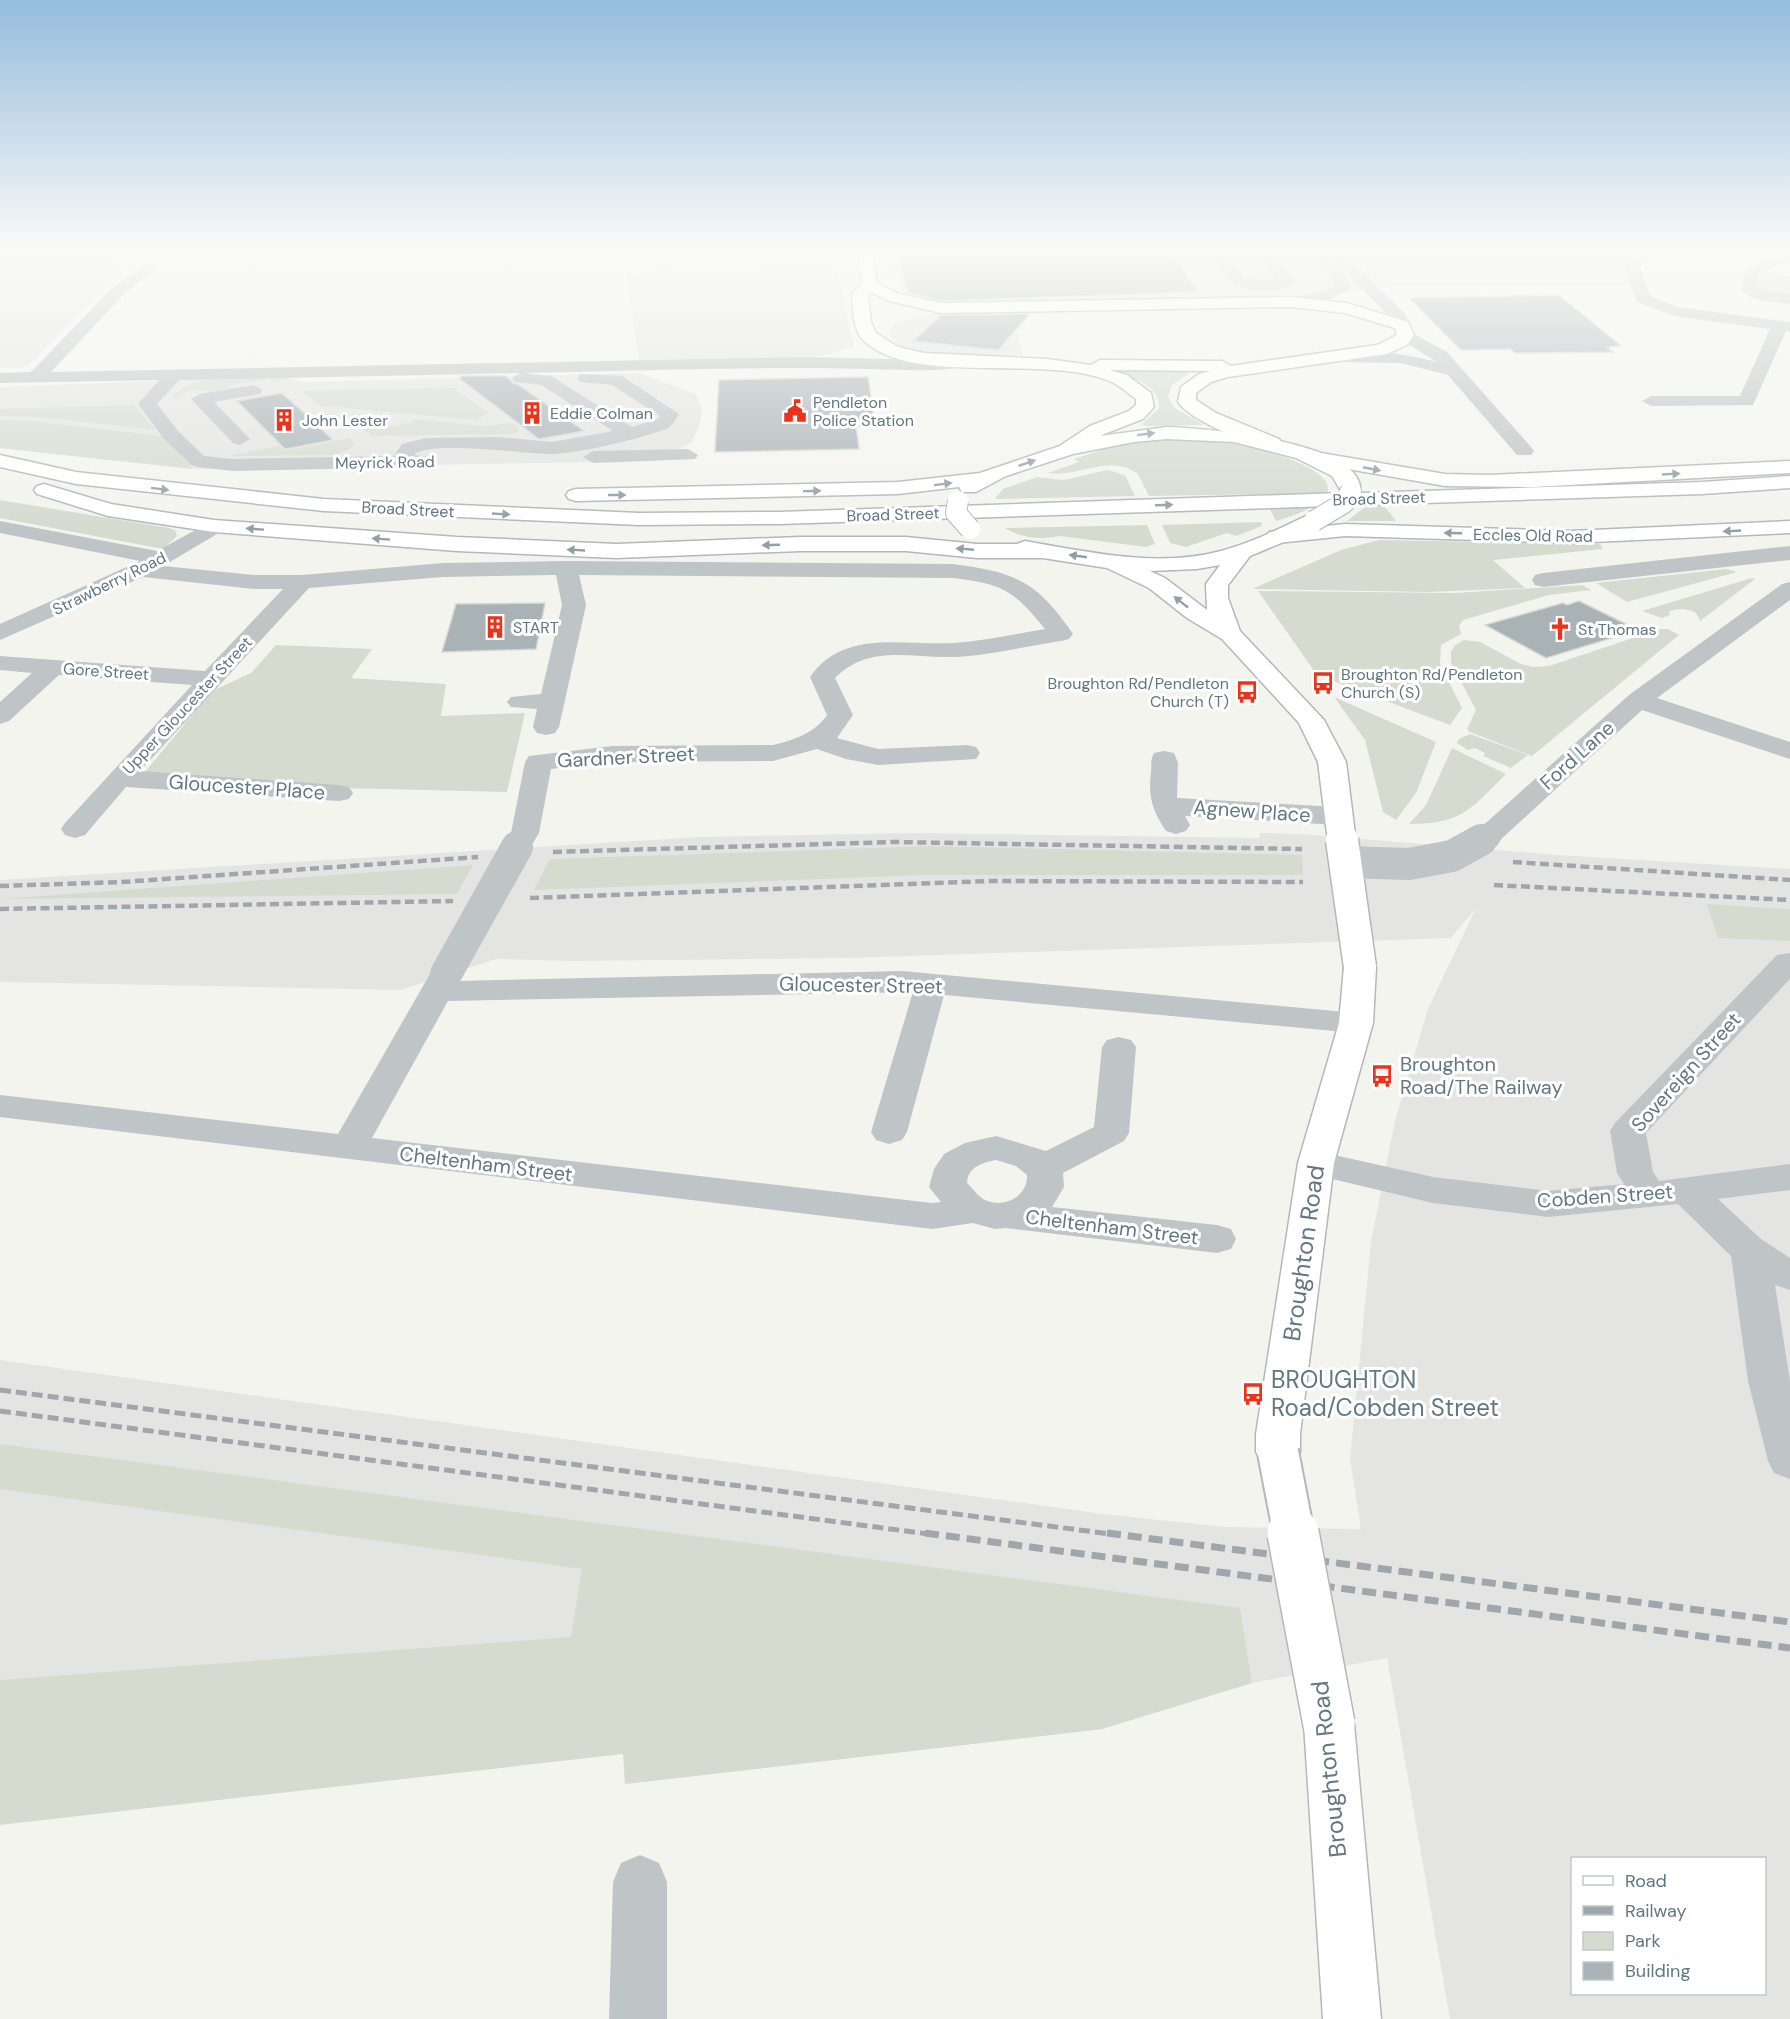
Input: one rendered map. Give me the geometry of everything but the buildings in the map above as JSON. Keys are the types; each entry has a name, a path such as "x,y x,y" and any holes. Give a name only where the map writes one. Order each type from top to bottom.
{"main road":[{"path":"883,340 910,356 963,361 1050,366 1269,365"},
{"path":"1401,340 1382,350 1269,365 1204,378 1190,387 1185,396 1191,407 1198,412 1315,458 1445,480 1544,481 1790,467"},
{"path":"1050,366 1086,371 1122,380 1145,398 1145,407 1136,415 1097,430 1068,449"},
{"path":"1272,443 1202,433 1155,432 1068,449 973,485 955,506 957,518 969,529 999,542 1045,551 1112,561 1169,564 1218,559 1242,552 1276,537 1344,503 1351,491 1346,479 1315,458"},
{"path":"9,472 108,510 214,526 457,544 616,551 800,544 894,544 977,550 1045,551"},
{"path":"9,472 517,495"},
{"name":"Broad Street","path":"9,472 324,505 639,519 779,518 1702,488 1790,482"},
{"name":"Broad Street","path":"9,472 155,504 304,518 529,531 665,531 1239,519 1790,497"},
{"path":"552,495 671,495 898,489 988,478"},
{"name":"Eccles Old Road","path":"1276,537 1327,531 1375,530 1571,537 1790,527"},
{"name":"Broughton Road","path":"1230,634 1215,604 1216,590 1217,584 1242,552"},
{"name":"Broughton Road","path":"1112,561 1157,583 1195,613 1230,634 1311,720 1332,762 1360,968 1356,1023 1316,1163 1278,1434 1278,1452 1329,1724 1352,2019"}],"street":[{"path":"35,378 71,340"},
{"path":"813,362 858,353 872,340"},
{"path":"1419,340 1441,356 1524,451"},
{"path":"1651,401 1747,401 1778,340"},
{"path":"1341,357 1401,358 1430,364 1457,374"},
{"path":"0,378 813,362 927,365 963,361"},
{"name":"Meyrick Road","path":"174,375 147,404 171,435 198,461 233,465 688,455"},
{"path":"240,439 200,399 295,382 516,377 545,380 592,377 616,381 670,414 664,423 630,434 552,448 499,442 426,444 409,448 401,461"},
{"path":"545,380 630,434"},
{"name":"Strawberry Road","path":"0,633 140,570 214,526"},
{"path":"0,527 160,558"},
{"path":"1543,580 1790,553"},
{"path":"1562,562 1581,576"},
{"path":"140,570 254,582 302,582 443,570 566,568 574,605 546,727"},
{"name":"Gardner Street","path":"349,1147 525,833 539,762 612,754 773,753 802,746 830,731 840,715 822,677 840,659 872,649 900,647 953,650 1061,634 1022,587 1012,581 980,574 929,570 566,568"},
{"name":"Upper Gloucester Street","path":"75,829 119,778 302,582"},
{"name":"Ford Lane","path":"1341,838 1409,864 1452,856 1488,836 1638,700 1790,589"},
{"name":"Gore Street","path":"0,663 211,679"},
{"path":"0,716 53,667"},
{"path":"1638,700 1790,751"},
{"path":"520,702 552,701"},
{"path":"815,739 855,753 878,757 967,753"},
{"name":"Agnew Place","path":"1164,759 1166,771 1162,790 1171,816 1341,838"},
{"name":"Gloucester Place","path":"119,778 339,793"},
{"name":"Sovereign Street","path":"1649,1196 1635,1173 1628,1131 1788,962"},
{"name":"Gloucester Street","path":"441,983 890,981 1356,1023"},
{"path":"890,1132 931,984"},
{"path":"1043,1168 1111,1133 1119,1047"},
{"name":"Cheltenham Street","path":"0,1106 933,1216 989,1212 1217,1239"},
{"path":"996,1148 1013,1150 1033,1158 1047,1176 1047,1188 1042,1199 1023,1212 989,1212 959,1202 948,1186 950,1168 959,1158 972,1152 996,1148"},
{"name":"Cobden Street","path":"1316,1163 1433,1190 1548,1204 1649,1196 1790,1177"},
{"path":"1687,1190 1724,1231 1750,1253 1790,1276"},
{"path":"1750,1253 1769,1381 1790,1461"},
{"path":"638,2019 640,1882"}],"shaded area":[{"path":"0,340 54,340 27,367 0,368"},
{"path":"636,340 853,340 854,346 823,356 639,361"},
{"path":"894,340 1019,340 1023,355 984,357 932,354 900,347"},
{"path":"639,373 696,394 702,410 699,426 692,442 654,461 193,469 0,448 0,387 215,379 289,378 303,382"},
{"path":"914,833 1260,838 1259,833 1302,834 1558,855 1790,869 1790,2019 1450,2019 1387,1658 1252,1683 1102,1729 625,1784 624,1754 36,1678 0,1680 0,1360 1103,1514 1226,1527 1361,1529 1350,1459 1371,1242 1395,1121 1428,1009 1476,908 1451,938 848,958 570,961 496,959 401,990 0,982 0,880 701,837"}],"green space":[{"path":"1101,368 1187,371 1190,373 1172,385 1168,397 1175,408 1204,425 1146,426 1142,424 1159,408 1154,392 1138,380"},
{"path":"243,376 289,378 273,383 269,379 227,386 230,391 212,394 207,390 181,392 182,395 172,399 181,390 209,380"},
{"path":"457,388 457,391 489,413 475,420 343,408 345,406 321,407 302,391"},
{"path":"133,405 156,430 40,417 0,416 0,409"},
{"path":"391,417 384,422 390,427 414,422 412,419 484,426 512,423 520,429 514,434 373,436 354,423 364,418"},
{"path":"0,420 30,421 162,436 193,469 0,448"},
{"path":"351,438 354,445 348,450 332,455 229,456 279,446 284,451"},
{"path":"1166,439 1226,442 1280,456 1302,464 1319,474 1327,485 1325,496 1309,509 1276,521 1262,494 1149,496 1138,474 1127,468 1116,466 1059,474 1048,473 1079,462 1074,459 1114,446"},
{"path":"1107,470 1125,475 1135,496 995,499 1003,489 1037,477 1064,480"},
{"path":"1374,492 1396,521 1347,521 1365,507"},
{"path":"0,500 169,528 175,530 177,536 163,549 0,518"},
{"path":"1261,522 1262,526 1236,536 1227,533 1186,547 1170,543 1162,525"},
{"path":"1147,525 1155,544 1146,547 1060,536 1032,537 1005,528"},
{"path":"1379,540 1600,544 1603,549 1493,560 1525,588 1428,592 1252,589 1341,550"},
{"path":"1727,569 1737,572 1627,602 1596,583"},
{"path":"1755,579 1700,621 1696,613 1686,610 1672,610 1669,612 1670,615 1662,618 1642,611"},
{"path":"1582,585 1591,590 1549,595 1463,620 1459,626 1461,634 1441,645 1440,664 1462,708 1450,725 1317,675 1258,591 1455,593"},
{"path":"1660,629 1668,629 1679,635 1532,756 1467,729 1476,710 1451,663 1451,652 1455,645 1464,640 1480,642 1521,664 1533,667 1549,666"},
{"path":"276,645 372,649 351,678 446,684 441,716 525,713 507,792 340,788 144,773 212,691 251,673"},
{"path":"1334,697 1436,742 1416,793 1396,820 1383,812 1365,740"},
{"path":"1470,734 1528,755 1511,768 1483,756 1485,753 1475,748 1468,750 1457,743 1459,739"},
{"path":"1452,748 1506,774 1484,797 1464,812 1442,821 1409,824 1426,805"},
{"path":"932,846 1302,855 1303,875 924,875 534,890 550,859"},
{"path":"473,865 457,894 0,899"},
{"path":"1707,904 1790,909 1790,941 1718,938"},
{"path":"0,1444 1240,1608 1252,1683 1102,1729 625,1784 623,1754 0,1825 0,1680 571,1637 582,1569 0,1489"}],"railway":[{"path":"553,852 894,842 1302,849"},
{"path":"0,886 122,882 478,857"},
{"path":"1513,862 1790,880"},
{"path":"530,898 990,881 1303,882"},
{"path":"1494,885 1790,900"},
{"path":"0,909 453,901"},
{"path":"0,1390 1118,1535"},
{"path":"0,1411 936,1535"},
{"path":"925,1533 1790,1648"},
{"path":"1107,1533 1790,1622"}],"place":[{"name":"Pendleton Police Station","path":"795,411"},
{"name":"Eddie Colman","path":"532,413"},
{"name":"John Lester","path":"284,420"},
{"name":"START","path":"495,627"},
{"name":"St Thomas","path":"1560,629"},
{"name":"Broughton Rd/Pendleton Church (S)","path":"1323,683"},
{"name":"Broughton Rd/Pendleton Church (T)","path":"1247,692"},
{"name":"Broughton Road/The Railway","path":"1382,1076"},
{"name":"BROUGHTON Road/Cobden Street","path":"1253,1394"}]}
